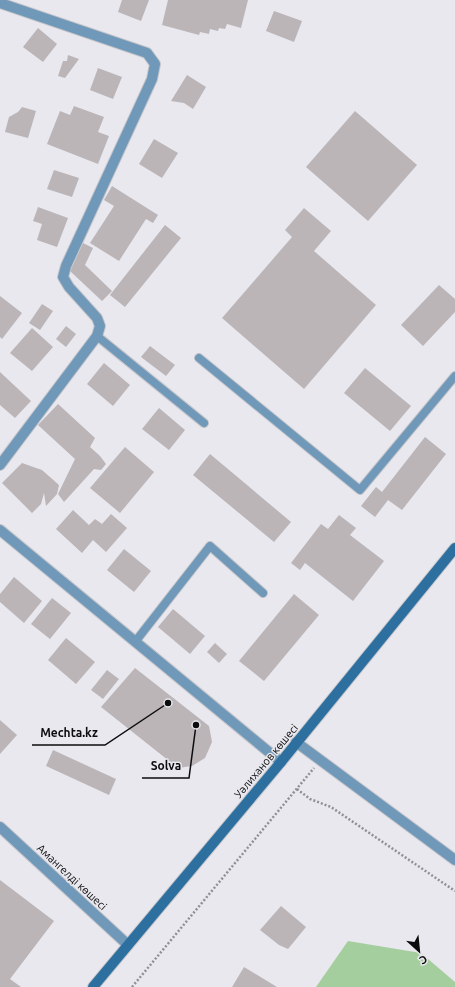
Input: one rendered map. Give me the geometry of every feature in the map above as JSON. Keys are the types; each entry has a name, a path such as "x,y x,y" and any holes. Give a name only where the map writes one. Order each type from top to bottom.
{"main road":[{"name":"Уәлиханов көшесі","path":"93,987 281,762 455,548"}],"street":[{"path":"0,3 147,53 155,64 152,79 66,266 63,277 69,287 97,318 100,326 97,336 0,465"},
{"path":"0,530 281,762"},
{"path":"296,742 455,860"},
{"name":"Амангелді көшесі","path":"0,827 128,945"}],"lane":[{"path":"97,336 204,423"},
{"path":"199,358 360,490 455,376"},
{"path":"135,642 210,546 263,593"}],"path":[{"path":"132,987 320,760"},
{"path":"297,789 310,799 331,807 455,891"}],"green space":[{"path":"348,941 421,953 455,982 455,987 316,987"}],"building":[{"path":"122,0 149,0 141,21 118,12"},
{"path":"168,0 248,0 241,28 227,24 225,29 219,28 218,31 210,29 209,34 200,32 199,35 162,25"},
{"path":"274,11 302,21 294,42 266,31"},
{"path":"38,28 57,44 43,62 23,47"},
{"path":"68,55 79,59 65,78 58,76 63,61 67,61"},
{"path":"98,68 122,77 113,99 90,90"},
{"path":"187,75 206,87 193,109 184,103 171,101"},
{"path":"74,106 104,117 98,132 109,136 98,164 47,144 60,111 70,115"},
{"path":"22,107 36,111 28,138 5,132 9,117 18,112"},
{"path":"355,111 417,165 368,221 306,167"},
{"path":"154,139 178,153 162,178 139,164"},
{"path":"54,170 79,178 72,197 47,189"},
{"path":"112,186 158,215 153,223 146,219 119,261 90,243 114,206 104,200"},
{"path":"38,207 68,218 57,247 37,240 42,224 33,221"},
{"path":"304,208 331,231 314,251 376,305 304,389 222,318 292,237 285,230"},
{"path":"165,225 181,238 125,307 110,295"},
{"path":"83,243 93,248 85,265 112,291 102,301 70,271"},
{"path":"439,285 455,299 455,312 423,346 401,325"},
{"path":"0,296 22,313 2,339 0,337"},
{"path":"42,304 53,311 40,330 29,323"},
{"path":"66,326 76,334 66,347 56,339"},
{"path":"32,328 53,347 32,371 10,353"},
{"path":"150,346 175,365 166,376 141,357"},
{"path":"104,363 130,385 113,406 87,384"},
{"path":"365,368 411,406 390,431 344,393"},
{"path":"0,372 31,401 15,418 0,405"},
{"path":"58,404 95,438 90,447 106,464 101,470 94,469 64,502 58,494 75,459 38,425"},
{"path":"159,408 185,430 169,450 142,429"},
{"path":"425,437 446,454 402,510 388,500 375,517 361,506 376,487 382,492"},
{"path":"125,447 154,472 120,513 90,488"},
{"path":"210,454 291,522 274,542 193,475"},
{"path":"22,463 42,470 59,485 57,494 46,506 44,493 41,504 32,513 2,483"},
{"path":"73,510 89,525 95,519 102,524 111,514 127,528 106,552 93,540 82,553 56,529"},
{"path":"339,515 356,528 350,535 384,561 353,601 305,563 300,570 291,563 321,524 328,529"},
{"path":"124,549 151,571 134,592 107,570"},
{"path":"14,577 42,601 24,623 0,602 0,594"},
{"path":"294,594 319,615 264,681 239,661"},
{"path":"52,598 71,613 50,639 31,624"},
{"path":"173,609 205,636 190,654 158,627"},
{"path":"66,638 95,662 76,684 48,660"},
{"path":"215,643 227,654 219,663 207,652"},
{"path":"135,668 209,726 212,742 205,758 192,766 178,768 101,707"},
{"path":"107,670 119,679 103,699 91,690"},
{"path":"0,720 17,735 0,754"},
{"path":"53,750 116,779 109,795 46,766"},
{"path":"0,880 54,921 10,979 21,987 0,987"},
{"path":"281,906 306,927 288,949 279,945 260,930"},
{"path":"244,967 277,987 232,987"}],"place":[{"name":"Mechta.kz","path":"168,703"},
{"name":"Solva","path":"196,725"}]}
